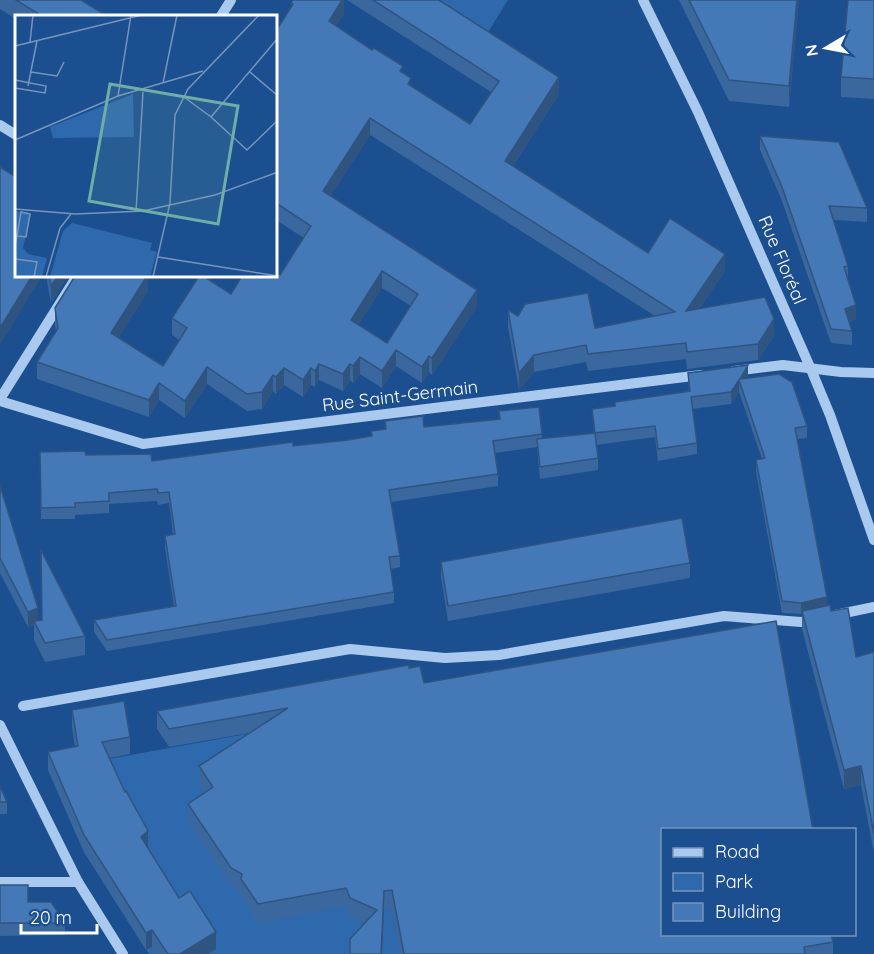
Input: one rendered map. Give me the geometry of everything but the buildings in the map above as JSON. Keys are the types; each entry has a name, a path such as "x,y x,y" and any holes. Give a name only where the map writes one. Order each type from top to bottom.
{"street":[{"path":"222,15 231,0"},
{"name":"Rue Floréal","path":"643,0 698,112 810,368 830,415 874,540"},
{"path":"0,125 15,134"},
{"path":"0,400 76,278"},
{"path":"724,372 783,365 842,372 874,373"},
{"name":"Rue Saint-Germain","path":"0,400 143,444 713,374"},
{"path":"22,706 350,649 445,658 499,655 724,616 801,622 874,607"},
{"path":"0,724 78,882 123,954"},
{"path":"0,882 78,882"}],"green space":[{"path":"429,0 508,0 485,37"},
{"path":"357,714 401,954 149,954 84,852 48,770"}]}
